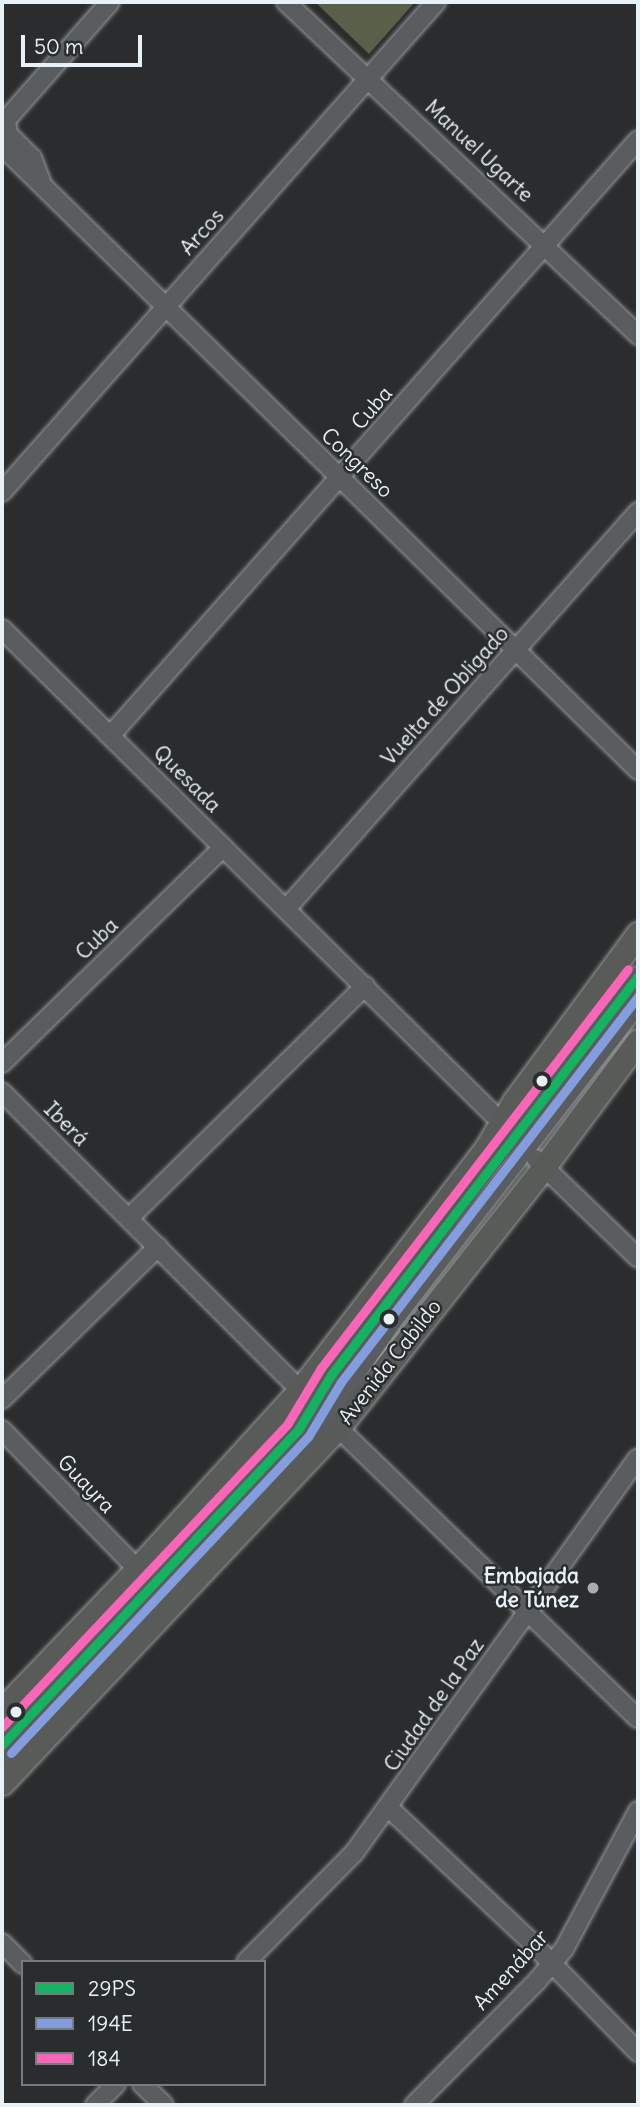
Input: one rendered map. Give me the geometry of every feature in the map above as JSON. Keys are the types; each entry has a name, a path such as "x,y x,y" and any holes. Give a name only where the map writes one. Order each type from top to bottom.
{"main road":[{"name":"Avenida Cabildo","path":"2,1710 137,1569 319,1409 487,1147 514,1135 638,934"},
{"name":"Avenida Cabildo","path":"2,1783 319,1409 544,1167 638,1041"}],"street":[{"name":"Congreso","path":"43,188 32,158 8,134 6,120 110,2"},
{"name":"Manuel Ugarte","path":"286,2 638,335"},
{"name":"Arcos","path":"2,492 436,2"},
{"name":"Cuba","path":"110,736 638,140"},
{"name":"Congreso","path":"2,146 638,770"},
{"name":"Congreso","path":"2,162 12,172 43,188"},
{"name":"Vuelta de Obligado","path":"286,909 638,512"},
{"name":"Quesada","path":"2,629 638,1258"},
{"name":"Cuba","path":"2,1063 223,848"},
{"path":"2,1745 319,1409 393,1322 514,1135 555,1087 638,976"},
{"path":"129,1218 365,986"},
{"path":"514,1135 638,1004"},
{"name":"Iberá","path":"2,1092 319,1409 638,1718"},
{"path":"2,1399 158,1247"},
{"path":"2,1765 307,1443 319,1409"},
{"name":"Guayra","path":"2,1430 137,1569"},
{"name":"Ciudad de la Paz","path":"248,1960 336,1872 388,1808 638,1458"},
{"path":"388,1808 638,2052"},
{"name":"Amenábar","path":"414,2105 564,1949 638,1811"},
{"path":"2,1943 21,1962"},
{"path":"95,2105 114,2086"},
{"path":"144,2086 164,2105"}],"green space":[{"path":"315,2 415,2 369,54"}],"transit line":[{"name":"184","path":"2,1727 288,1423 321,1368 628,969"},
{"name":"29PS","path":"2,1745 298,1430 331,1375 638,976"},
{"name":"194E","path":"11,1753 308,1437 341,1382 638,996"}],"place":[{"name":"Embajada de Túnez","path":"593,1588"}]}
